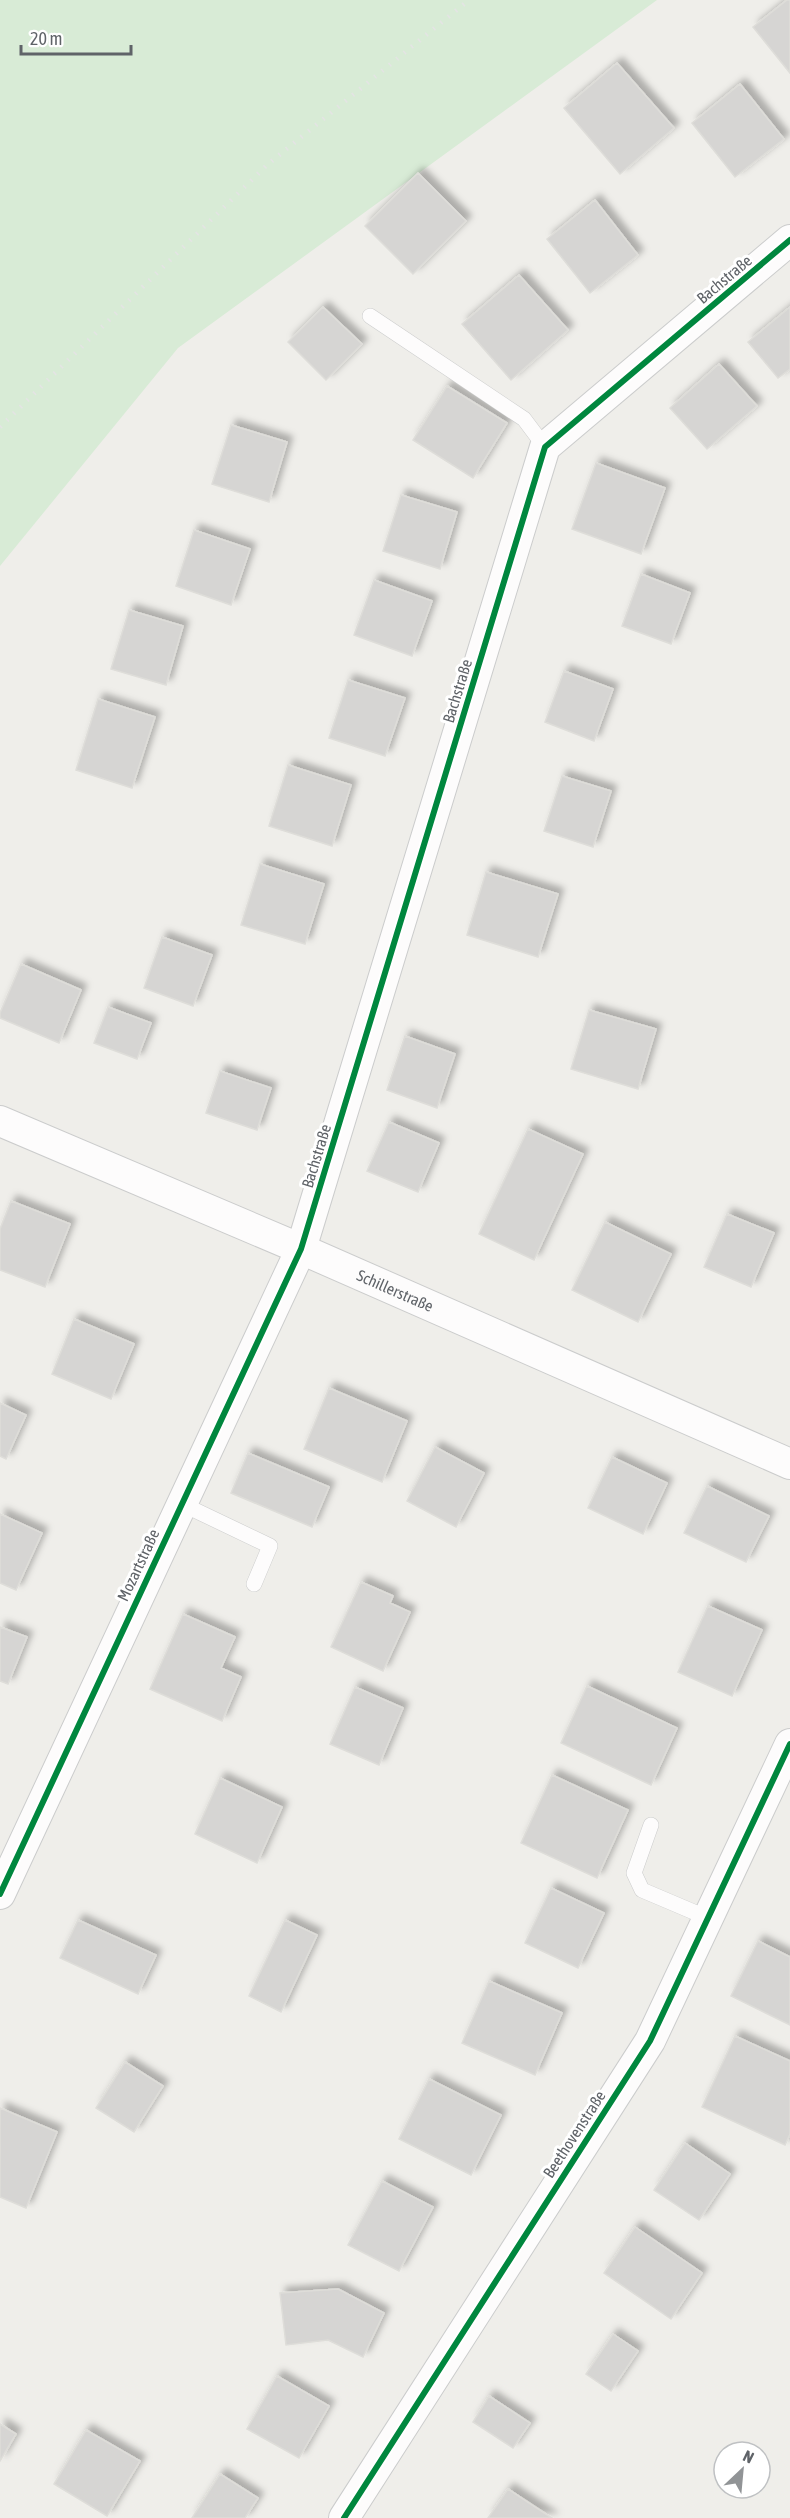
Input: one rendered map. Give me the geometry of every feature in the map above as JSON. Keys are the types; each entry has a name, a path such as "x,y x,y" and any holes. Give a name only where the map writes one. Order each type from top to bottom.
{"street":[{"name":"Bachstraße","path":"301,1249 545,447 790,240"},
{"name":"Schillerstraße","path":"0,1121 301,1249 790,1464"},
{"name":"Mozartstraße","path":"0,1894 301,1249"},
{"name":"Beethovenstraße","path":"344,2518 650,2041 790,1744"}],"lane":[{"path":"370,316 524,419 545,447"},
{"path":"182,1504 270,1546 254,1584"},
{"path":"651,1825 634,1873 642,1890 708,1918"}],"green space":[{"path":"0,0 657,0 178,348 0,566"}],"building":[{"path":"790,0 790,73 753,27"},
{"path":"617,63 674,128 620,174 564,108"},
{"path":"740,84 784,139 735,177 692,123"},
{"path":"418,173 466,221 413,274 365,226"},
{"path":"595,200 638,255 590,293 547,239"},
{"path":"519,275 568,330 511,380 462,324"},
{"path":"323,307 362,344 326,380 288,342"},
{"path":"790,307 790,369 778,378 748,342"},
{"path":"719,364 757,406 707,449 670,408"},
{"path":"447,386 507,423 473,478 413,440"},
{"path":"231,425 287,442 269,502 212,484"},
{"path":"596,463 665,488 641,554 572,529"},
{"path":"401,495 457,512 440,569 383,551"},
{"path":"194,530 250,549 231,605 176,586"},
{"path":"641,574 690,593 671,644 622,626"},
{"path":"374,580 432,601 412,656 354,635"},
{"path":"129,610 183,626 166,685 111,669"},
{"path":"564,671 613,689 594,741 545,722"},
{"path":"348,680 405,698 385,756 329,738"},
{"path":"98,699 155,717 132,788 76,770"},
{"path":"288,765 351,785 332,846 269,826"},
{"path":"562,776 611,791 593,847 544,831"},
{"path":"260,864 324,884 305,944 241,925"},
{"path":"486,872 558,894 538,957 467,935"},
{"path":"162,937 212,955 193,1006 144,988"},
{"path":"21,964 81,990 59,1043 0,1018 0,1013"},
{"path":"108,1007 151,1023 137,1059 94,1043"},
{"path":"589,1010 656,1029 638,1089 571,1069"},
{"path":"405,1036 455,1054 437,1108 387,1090"},
{"path":"220,1071 271,1088 257,1130 206,1113"},
{"path":"389,1122 439,1143 418,1192 367,1171"},
{"path":"528,1129 583,1154 534,1260 479,1234"},
{"path":"11,1201 70,1224 45,1287 0,1270 0,1229"},
{"path":"727,1214 774,1233 751,1287 704,1267"},
{"path":"605,1222 671,1254 638,1322 572,1290"},
{"path":"74,1319 134,1344 111,1399 52,1374"},
{"path":"329,1388 407,1421 382,1482 304,1449"},
{"path":"0,1403 26,1415 6,1459 0,1456"},
{"path":"435,1447 484,1473 456,1527 407,1501"},
{"path":"248,1453 329,1487 312,1527 231,1493"},
{"path":"612,1457 667,1483 643,1534 588,1508"},
{"path":"707,1486 769,1516 746,1562 684,1533"},
{"path":"0,1514 42,1533 16,1590 0,1583"},
{"path":"361,1582 393,1596 390,1603 410,1612 383,1671 331,1647"},
{"path":"708,1606 762,1630 732,1696 678,1672"},
{"path":"183,1614 235,1637 221,1668 241,1677 222,1721 150,1689"},
{"path":"0,1627 27,1637 8,1684 0,1681"},
{"path":"587,1686 677,1728 651,1785 561,1743"},
{"path":"355,1687 403,1708 379,1765 330,1744"},
{"path":"552,1775 628,1810 597,1878 521,1843"},
{"path":"220,1778 282,1807 257,1863 195,1834"},
{"path":"551,1888 604,1913 578,1968 525,1943"},
{"path":"78,1920 156,1955 138,1994 60,1958"},
{"path":"285,1920 317,1935 281,2012 249,1996"},
{"path":"758,1941 790,1957 790,2025 731,1996"},
{"path":"489,1981 562,2013 535,2075 462,2043"},
{"path":"735,2036 790,2061 790,2134 785,2145 702,2107"},
{"path":"125,2062 163,2086 134,2132 96,2108"},
{"path":"429,2079 501,2115 471,2175 399,2139"},
{"path":"0,2108 57,2132 26,2208 0,2197"},
{"path":"685,2143 730,2174 699,2220 654,2190"},
{"path":"382,2181 433,2207 399,2271 348,2245"},
{"path":"635,2227 702,2273 671,2319 604,2273"},
{"path":"338,2289 384,2313 363,2357 328,2340 286,2345 280,2293"},
{"path":"613,2334 638,2351 611,2391 586,2374"},
{"path":"277,2376 329,2406 299,2458 247,2429"},
{"path":"489,2396 530,2423 513,2448 473,2422"},
{"path":"0,2424 16,2434 0,2461"},
{"path":"86,2430 140,2461 107,2516 54,2484"},
{"path":"220,2474 258,2498 245,2518 192,2518"},
{"path":"508,2489 552,2518 488,2518"}],"railway":[{"path":"0,427 267,165 469,0"}],"cycle path":[{"path":"0,1894 301,1249 545,447 790,240"},
{"path":"344,2518 650,2041 790,1744"}]}
